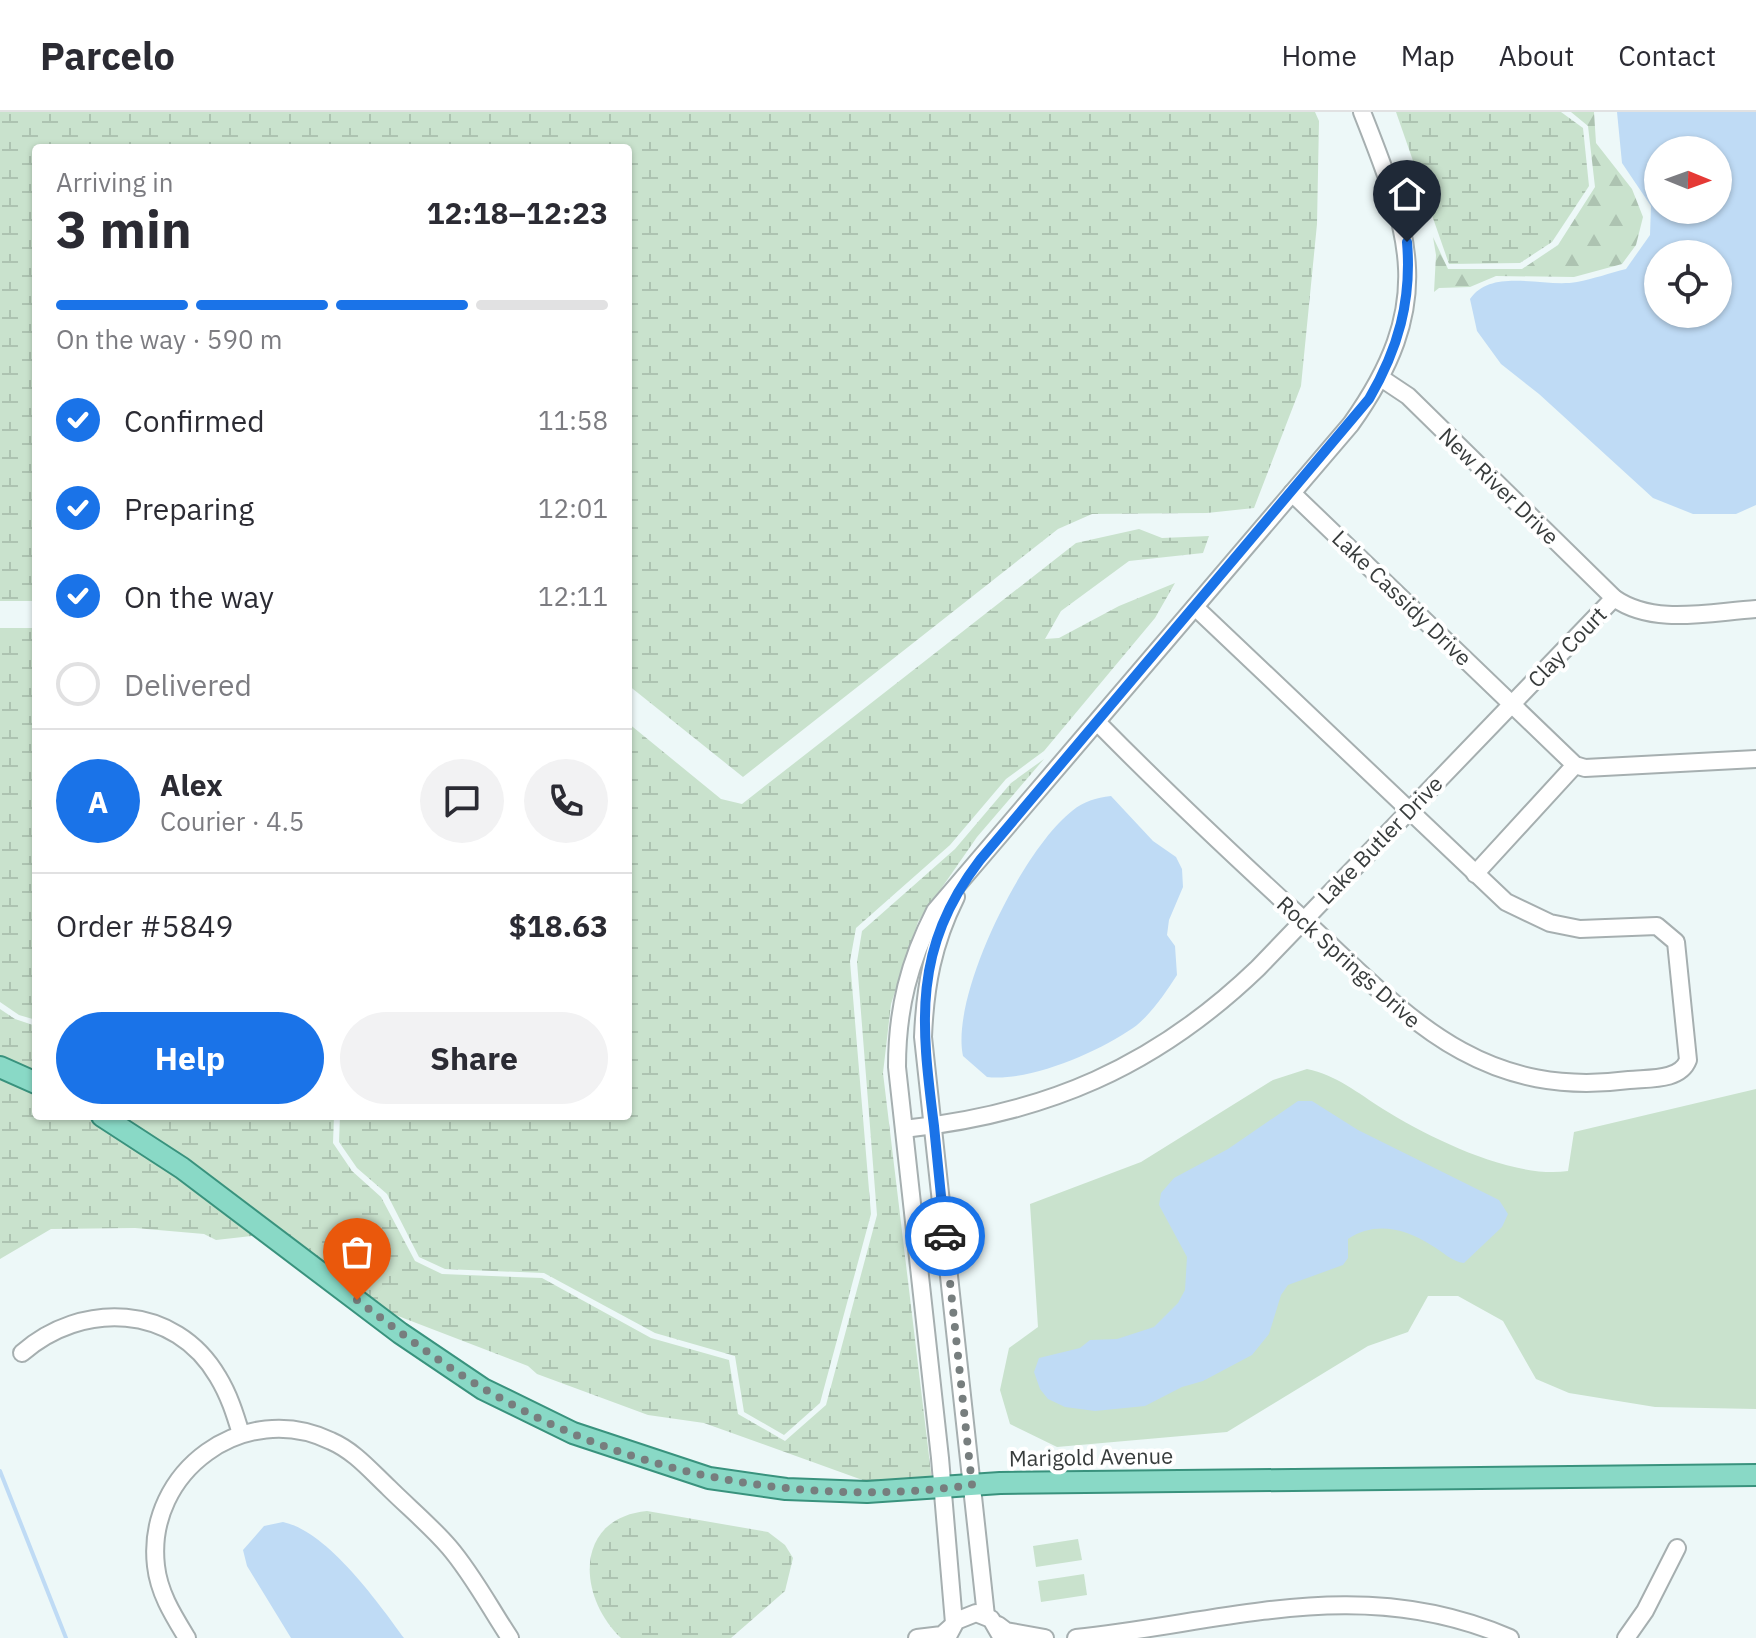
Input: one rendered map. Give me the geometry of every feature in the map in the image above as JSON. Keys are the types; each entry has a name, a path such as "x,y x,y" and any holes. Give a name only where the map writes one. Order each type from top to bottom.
{"main road":[{"path":"0,1067 32,1081"},
{"name":"Marigold Avenue","path":"108,1120 182,1168 440,1361 505,1401 562,1429 623,1452 731,1482 820,1491 944,1489 972,1485 1756,1475"}],"street":[{"path":"951,1629 944,1489 904,1129 897,1036 907,976 935,911 1351,424 1381,378 1403,322 1408,260 1399,207 1362,112"},
{"name":"New River Drive","path":"1381,378 1408,396 1614,598"},
{"name":"Lake Cassidy Drive","path":"1292,493 1512,704"},
{"name":"Clay Court","path":"1575,765 1512,704 1614,598 1629,609 1655,615 1756,609"},
{"name":"Rock Springs Drive","path":"1098,723 1263,885 1404,1015 1443,1041 1486,1062 1539,1078 1593,1083 1673,1075 1685,1068 1688,1060 1676,942 1671,934 1657,926 1607,930 1550,923 1506,902 1195,607"},
{"name":"Lake Butler Drive","path":"904,1129 934,1126 1031,1105 1086,1086 1138,1061 1231,995 1512,704"},
{"path":"1475,874 1575,765 1585,768 1756,759"},
{"path":"963,881 938,931 927,976 923,1037 972,1485 995,1626"},
{"path":"22,1353 42,1336 80,1320 120,1317 150,1321 182,1338 201,1354 230,1401 241,1434"},
{"path":"931,1371 958,1367"},
{"path":"187,1638 159,1583 155,1556 158,1525 167,1498 190,1464 209,1449 241,1434 296,1430 321,1436 350,1451 448,1545 510,1638"},
{"path":"1626,1638 1645,1611 1677,1548"},
{"path":"1076,1638 1296,1607 1355,1603 1439,1613 1510,1638"},
{"path":"917,1638 942,1635 969,1614 1006,1631 1045,1638"}],"green space":[{"path":"0,112 1315,112 1319,121 1317,224 1301,386 1254,508 1207,513 1092,514 1058,529 743,777 632,688 632,144 32,144 32,601 0,601"},
{"path":"1396,112 1561,112 1583,128 1589,186 1552,242 1520,263 1449,264"},
{"path":"1571,112 1594,112 1596,143 1632,189 1643,217 1636,245 1622,264 1574,277 1496,276 1470,287 1439,288 1434,292 1436,255 1433,237 1448,269 1522,269 1558,245 1595,187 1588,126"},
{"path":"1139,529 1162,538 1209,536 1203,553 1129,561 1061,611 1045,639 1059,638 1119,606 1175,583 1155,618 1044,751 1006,779 950,845 856,928 850,961 871,1214 820,1403 784,1435 744,1412 735,1356 655,1333 544,1273 445,1269 419,1257 387,1194 357,1168 339,1142 340,1120 632,1120 632,726 721,799 742,804 1076,543"},
{"path":"0,628 32,628 32,1019 19,1015 0,1002"},
{"path":"1044,759 977,837 918,922 891,1004 883,1073 932,1481 868,1482 704,1423 648,1415 537,1374 528,1366 385,1311 122,1120 334,1120 333,1143 352,1171 381,1197 415,1261 442,1274 542,1278 651,1338 729,1360 738,1414 785,1441 826,1405 877,1215 857,962 862,931 955,849 1011,783"},
{"path":"0,1009 32,1025 32,1073 0,1060"},
{"path":"1307,1069 1337,1080 1402,1120 1472,1154 1497,1163 1546,1172 1568,1171 1574,1132 1756,1089 1756,1409 1655,1407 1569,1393 1536,1379 1503,1321 1458,1296 1428,1296 1408,1332 1368,1346 1227,1432 1057,1447 1010,1424 1000,1390 1009,1348 1038,1327 1030,1204 1141,1162 1273,1080"},
{"path":"0,1075 32,1088 32,1120 94,1120 260,1235 216,1240 204,1234 135,1228 51,1229 0,1259"},
{"path":"647,1511 768,1532 785,1545 793,1558 785,1591 731,1638 621,1638 606,1621 596,1601 590,1561 595,1543 606,1528 623,1517"},
{"path":"1078,1539 1082,1560 1036,1567 1033,1546"},
{"path":"1084,1574 1087,1595 1041,1602 1038,1581"}],"water":[{"path":"1617,112 1756,112 1756,505 1736,514 1693,514 1653,498 1539,394 1501,364 1477,331 1470,299 1480,289 1505,281 1577,282 1626,269 1644,244 1644,328 1732,328 1732,240 1646,240 1650,224 1732,224 1732,136 1644,136 1644,196 1622,163"},
{"path":"1111,796 1153,841 1176,857 1182,869 1183,887 1169,920 1167,935 1175,946 1177,975 1139,1023 1118,1037 1043,1070 1023,1075 987,1077 963,1056 962,1030 968,997 994,925 1032,857 1053,830 1081,805"},
{"path":"1298,1101 1312,1101 1358,1130 1499,1200 1508,1214 1502,1227 1464,1263 1411,1234 1390,1229 1358,1233 1348,1239 1348,1258 1343,1265 1288,1285 1281,1295 1269,1334 1252,1355 1145,1406 1095,1411 1065,1407 1048,1399 1040,1389 1034,1372 1039,1358 1080,1348 1090,1340 1117,1339 1154,1327 1178,1303 1185,1290 1187,1257 1159,1205 1161,1193 1174,1178 1228,1149"},
{"path":"283,1522 300,1528 334,1553 366,1588 404,1638 291,1638 247,1566 243,1550 264,1526"}],"waterway":[{"path":"0,1471 66,1638"}],"way so far":[{"path":"357,1300 483,1389 527,1413 623,1452 709,1478 786,1489 867,1492 944,1489 972,1485 945,1236"}],"route":[{"path":"945,1236 923,1037 927,976 938,931 963,881 980,860 1369,399 1389,364 1401,331 1409,278 1407,242"}]}
